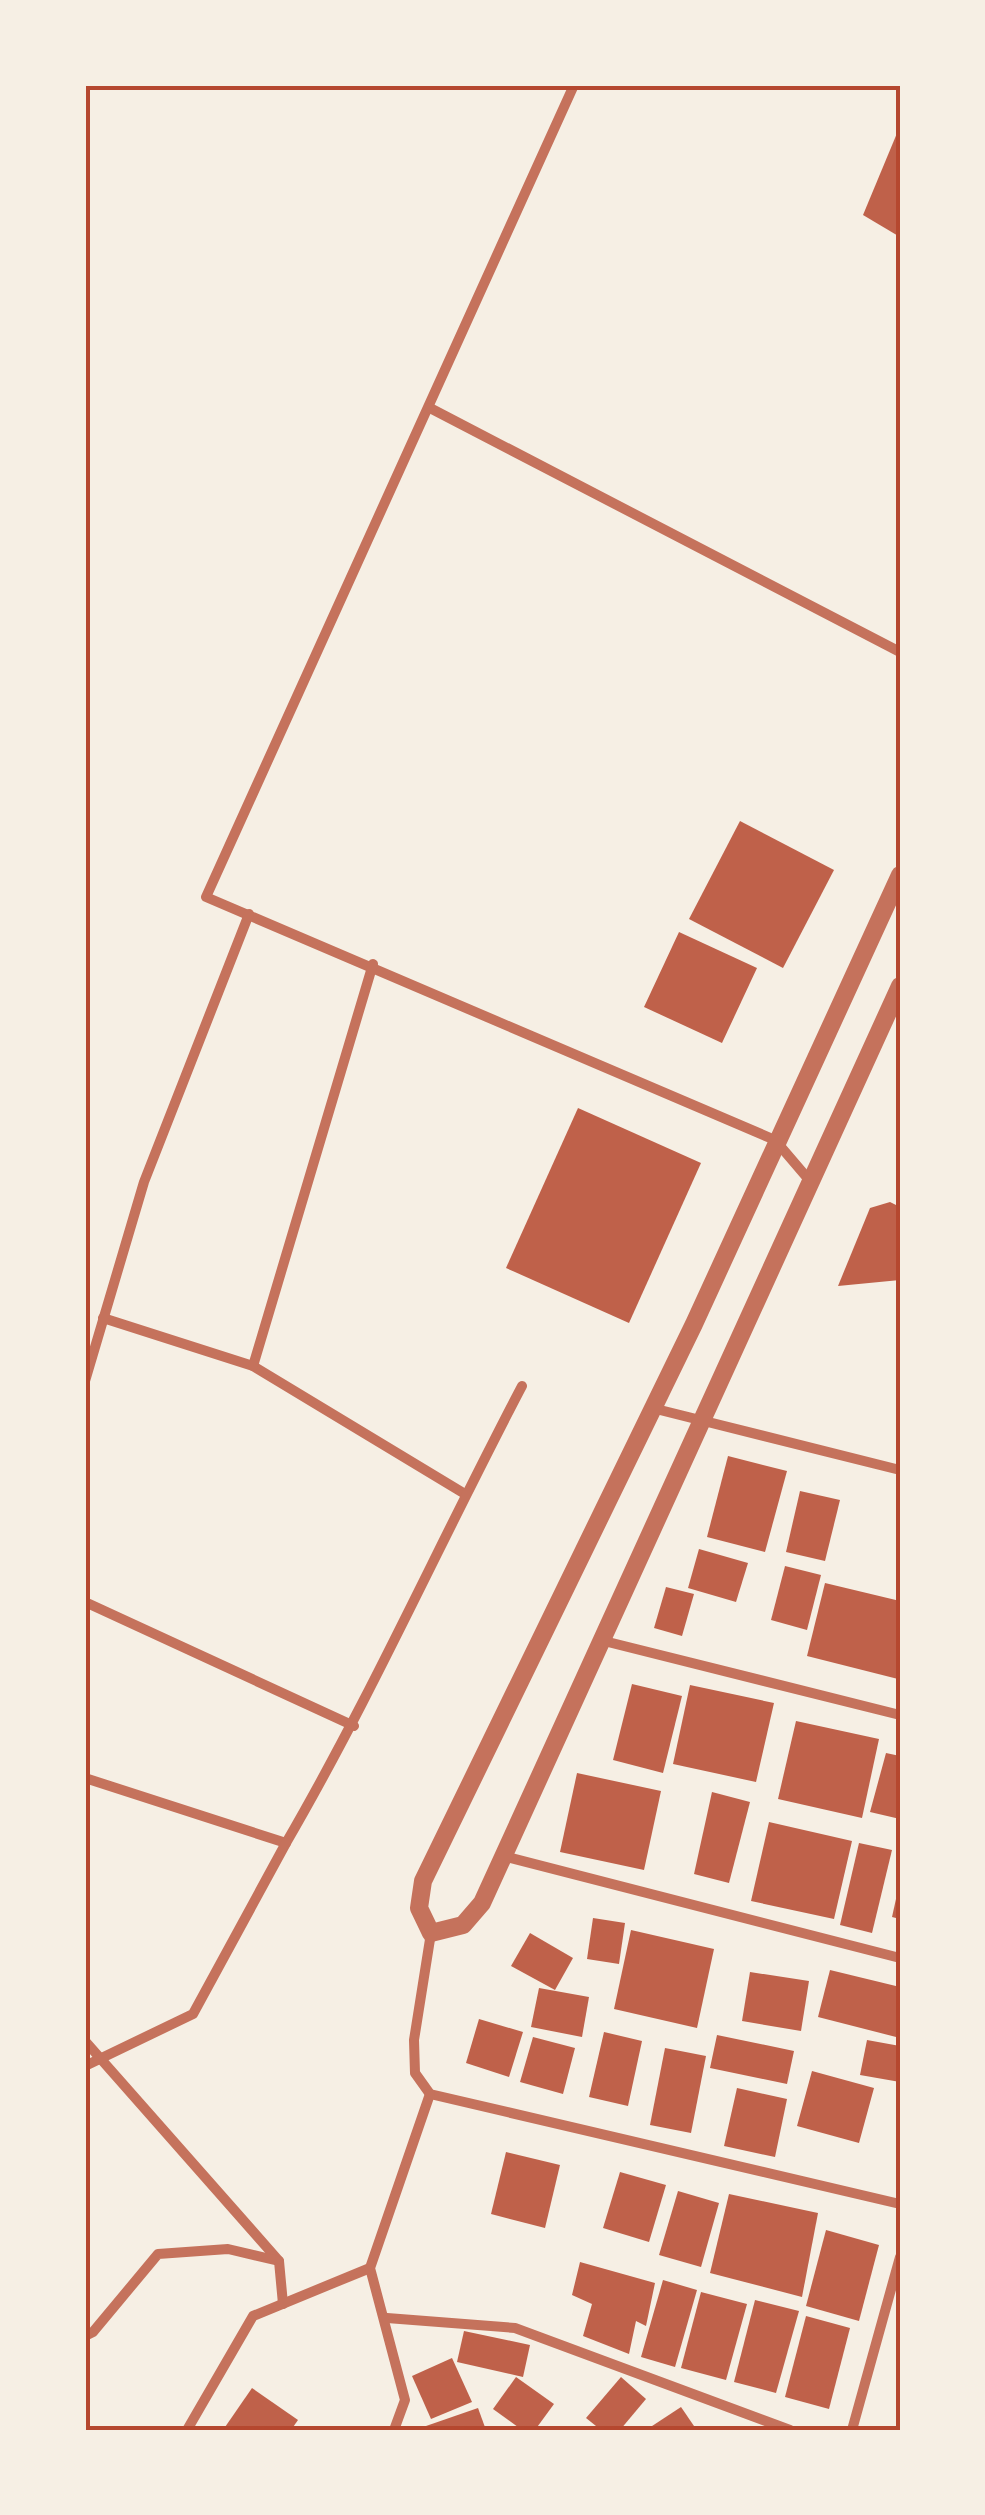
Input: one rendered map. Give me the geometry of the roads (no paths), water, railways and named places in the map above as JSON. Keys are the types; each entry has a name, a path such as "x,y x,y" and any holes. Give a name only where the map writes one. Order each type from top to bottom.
{"street":[{"path":"574,85 206,896 776,1140 810,1181"},
{"path":"430,408 900,652"},
{"path":"900,875 694,1324 423,1880 419,1908 431,1932 414,2040 415,2073 430,2094 900,2204"},
{"path":"85,1381 144,1182 249,914"},
{"path":"253,1366 372,964"},
{"path":"431,1932 462,1925 482,1903 900,986"},
{"path":"104,1318 253,1366 465,1494"},
{"path":"85,2066 193,2014 354,1726 465,1494 522,1386"},
{"path":"651,1408 900,1470"},
{"path":"85,1602 354,1726"},
{"path":"600,1640 900,1715"},
{"path":"85,1778 286,1843"},
{"path":"503,1856 900,1958"},
{"path":"85,2042 279,2261 283,2304"},
{"path":"394,2430 405,2400 387,2318 370,2268 430,2094"},
{"path":"85,2336 94,2332 158,2254 228,2250 279,2261"},
{"path":"852,2430 900,2256"},
{"path":"187,2430 253,2316 370,2268"},
{"path":"387,2318 515,2328 790,2430"}]}
